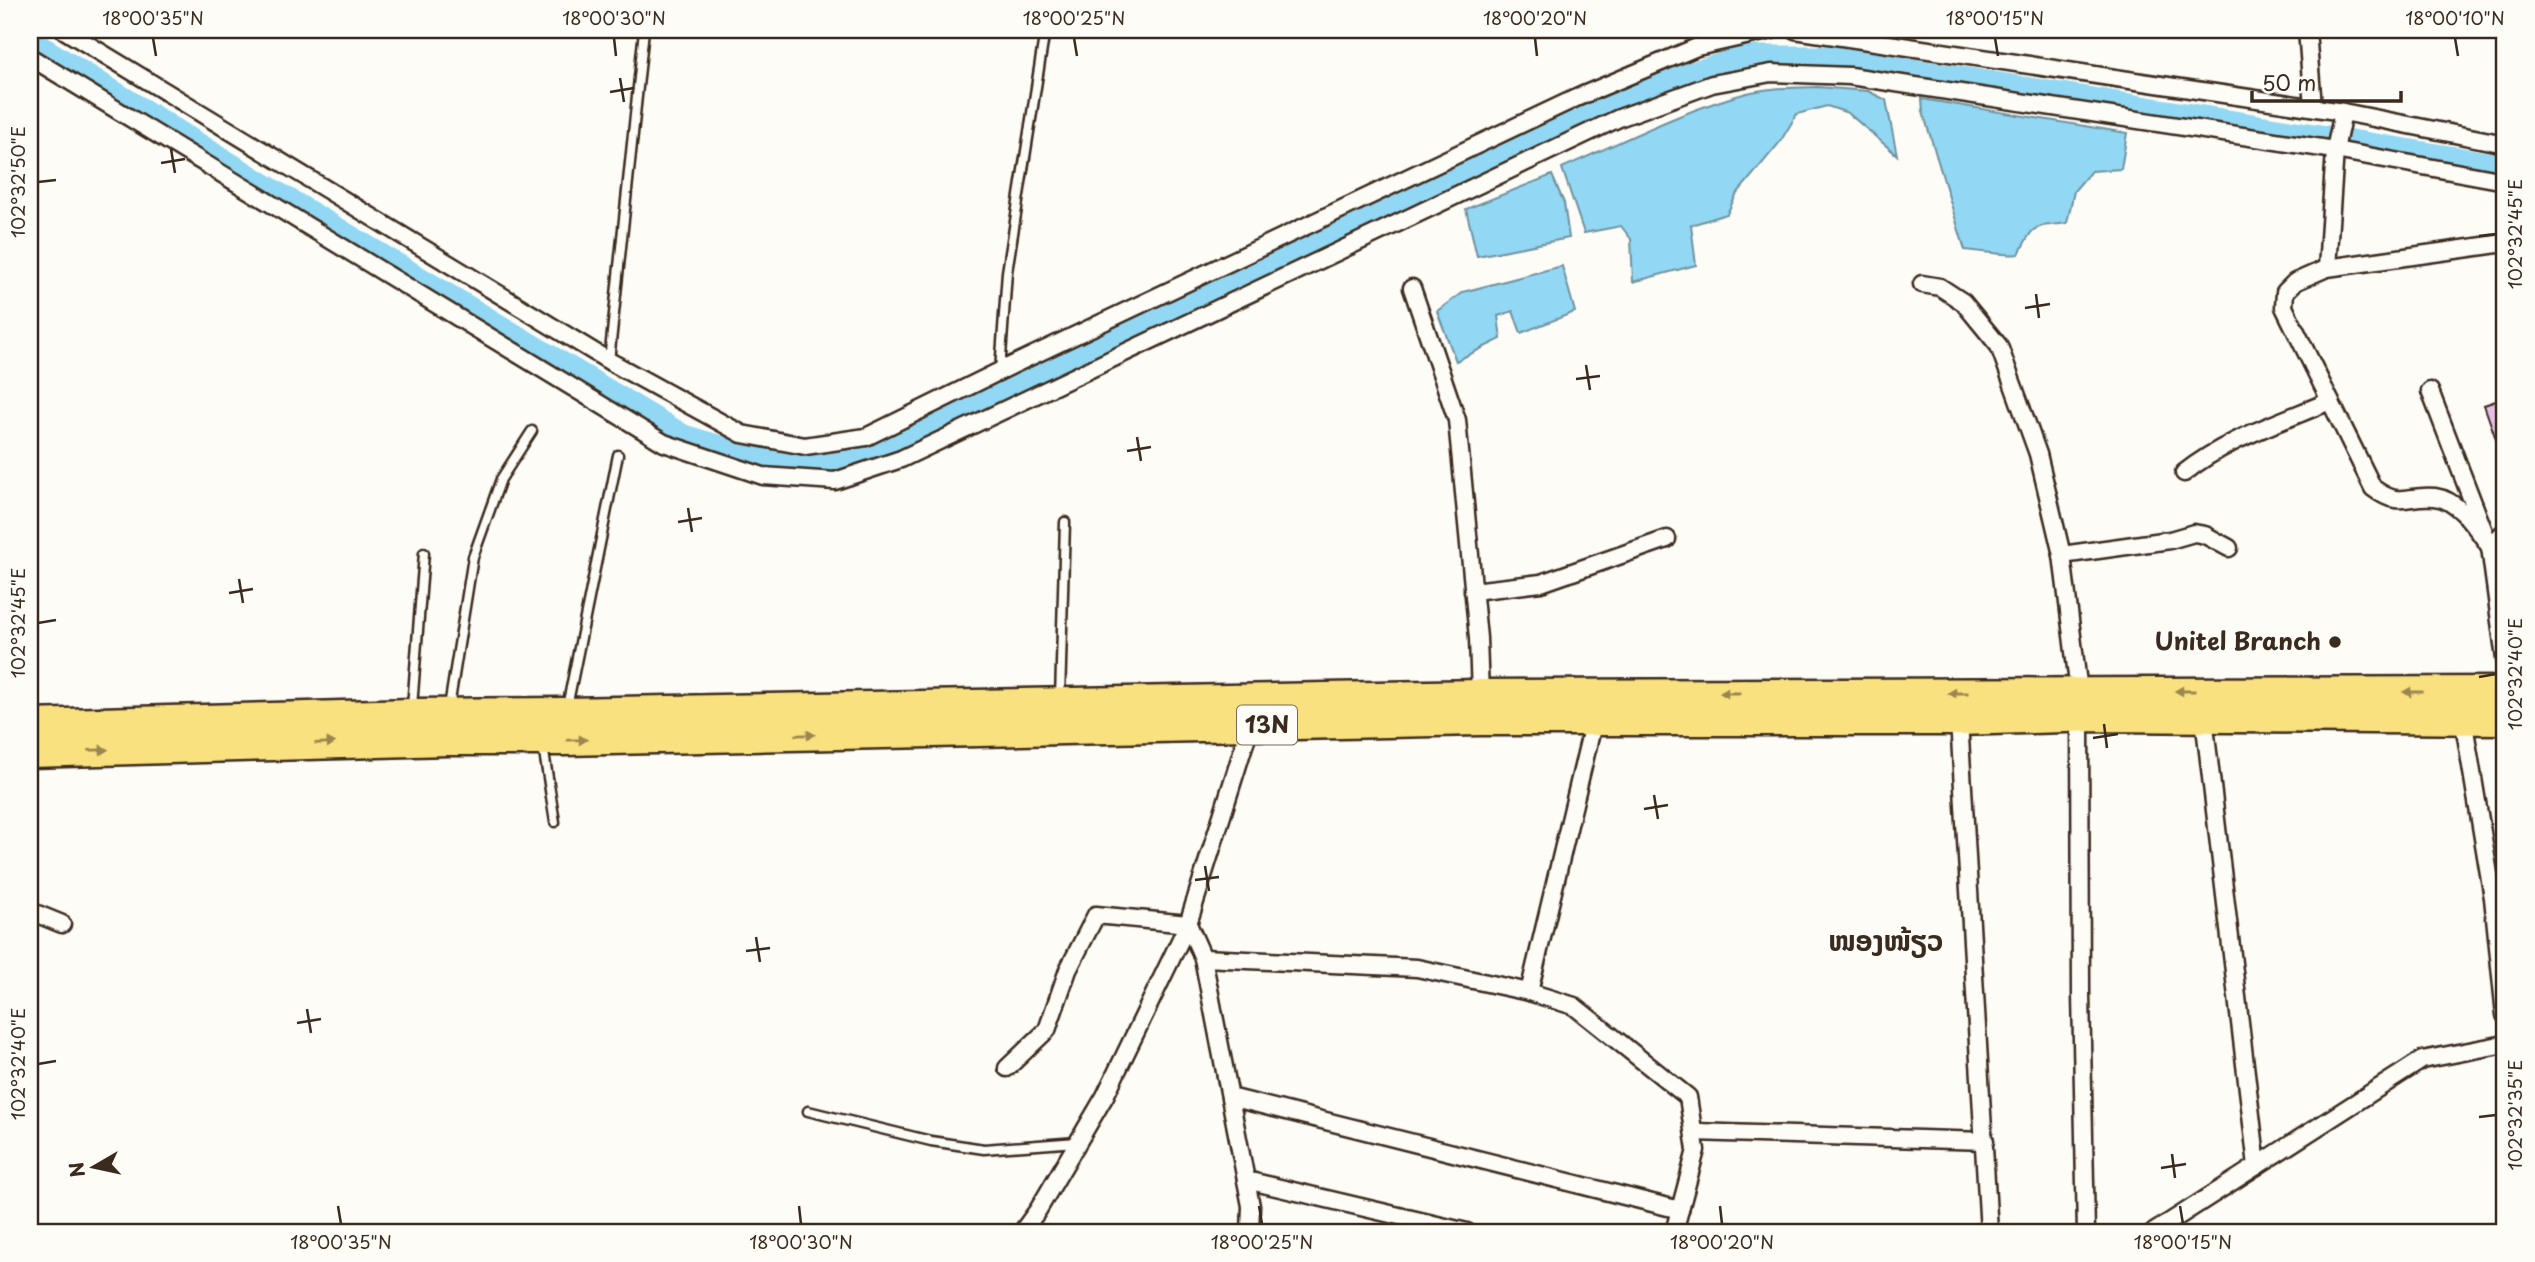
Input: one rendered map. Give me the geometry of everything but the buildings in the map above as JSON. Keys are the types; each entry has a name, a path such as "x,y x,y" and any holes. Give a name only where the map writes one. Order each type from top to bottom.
{"highway":[{"name":"13N","path":"30,725 447,713 565,713 1059,702 1254,713 1479,720 1959,719 2080,704 2204,718 2462,705 2505,692"},
{"name":"13N","path":"30,752 436,740 542,740 1254,713 1480,695 2080,704 2462,705 2505,719"}],"street":[{"path":"64,30 608,361 742,434 805,446 866,438 1000,371 1576,98 1698,47 1772,30"},
{"path":"1795,30 2314,107 2341,116 2505,144"},
{"path":"2307,30 2314,107"},
{"path":"30,57 664,443 763,476 835,481 901,459 1619,118 1712,84 1771,73 1850,76 2335,147 2505,180"},
{"path":"2327,268 2335,147 2341,116"},
{"path":"2490,547 2456,507 2436,497 2409,500 2387,498 2373,488 2284,307 2285,292 2295,282 2327,268 2505,243"},
{"path":"1922,284 1940,287 1963,302 2000,346 2038,454 2062,555 2080,704 2081,994 2086,1232"},
{"path":"1412,288 1457,420 1474,591 1480,695"},
{"path":"2430,391 2490,547 2505,659"},
{"path":"2184,473 2203,458 2225,447 2330,401"},
{"path":"2490,547 2505,531"},
{"path":"2062,555 2170,540 2194,533 2206,535 2229,548"},
{"path":"1474,591 1541,583 1667,539"},
{"path":"2462,705 2493,898 2505,1015"},
{"path":"1022,1232 1038,1210 1105,1096 1188,924 1254,713"},
{"path":"2204,718 2257,1166"},
{"path":"1959,719 1989,1232"},
{"path":"1529,992 1594,720"},
{"path":"30,911 62,924"},
{"path":"1007,1068 1047,1030 1068,970 1096,915 1188,924"},
{"path":"1188,924 1203,958 1251,1206 1250,1232"},
{"path":"1203,958 1417,968 1529,992 1574,1006 1683,1091 1691,1104 1696,1150 1674,1232"},
{"path":"2154,1232 2422,1060 2505,1044"},
{"path":"1230,1097 1680,1210"},
{"path":"1694,1132 1985,1141"},
{"path":"1246,1180 1467,1232"}],"lane":[{"path":"608,361 644,30"},
{"path":"1000,371 1007,272 1045,30"},
{"path":"447,713 473,557 501,479 533,431"},
{"path":"565,713 618,455"},
{"path":"1059,702 1065,522"},
{"path":"412,714 424,553"},
{"path":"542,740 555,822"},
{"path":"808,1111 931,1141 984,1149 1077,1142"}],"water":[{"path":"1817,87 1868,91 1886,100 1897,155 1848,113 1827,106 1797,114 1780,142 1736,195 1727,214 1691,225 1696,265 1633,282 1631,239 1621,226 1584,233 1562,168 1676,117 1723,100 1764,90"},
{"path":"1922,99 2127,133 2121,169 2091,171 2074,191 2067,223 2037,228 2019,254 1965,250 1923,112"},
{"path":"1552,175 1564,203 1569,238 1477,256 1466,209"},
{"path":"1562,266 1575,312 1521,333 1513,311 1498,316 1501,339 1456,361 1437,311 1463,292"}],"waterway":[{"path":"30,39 276,191 684,435 758,457 831,461 911,437 1443,179 1669,79 1746,56 1833,56 2505,165"}],"place":[{"name":"Unitel Branch","path":"2335,642"}],"district":[{"name":"ໜອງໜ້ຽວ","path":"1886,941"}]}
